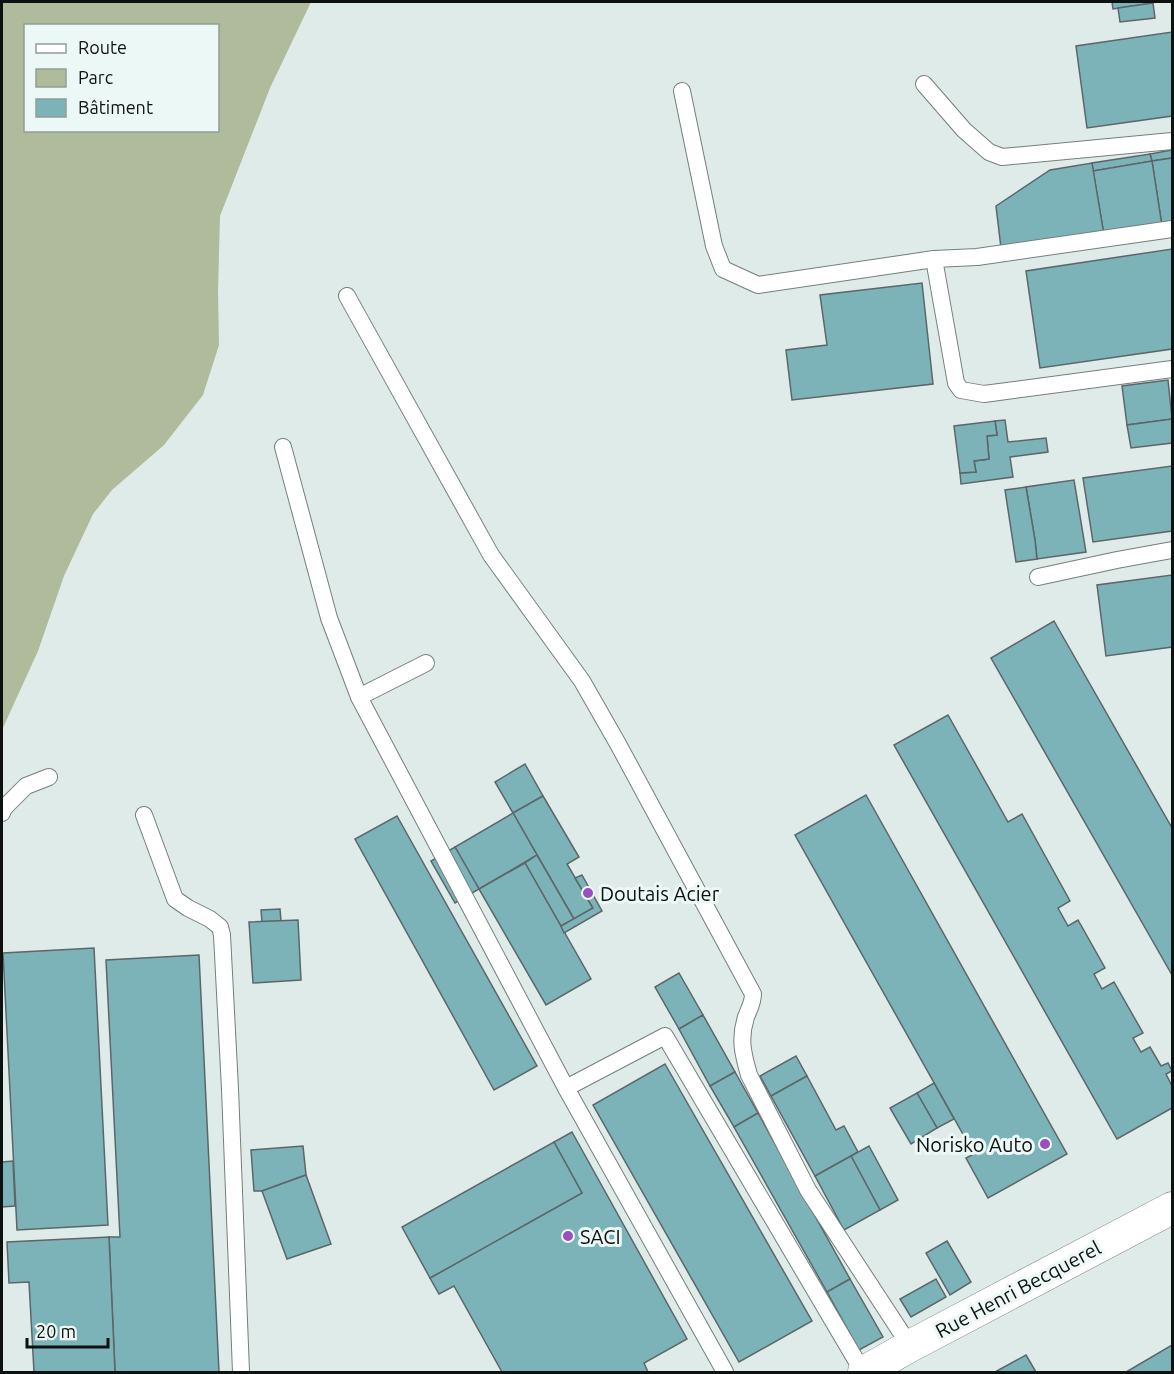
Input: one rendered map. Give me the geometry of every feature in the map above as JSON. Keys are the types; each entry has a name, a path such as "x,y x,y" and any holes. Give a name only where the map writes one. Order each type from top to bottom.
{"street":[{"name":"Rue Henri Becquerel","path":"863,1372 1173,1208"}],"lane":[{"path":"924,84 964,130 989,152 1002,157 1173,141"},
{"path":"682,91 714,246 723,269 758,285 934,259 977,257 1173,229"},
{"path":"934,259 956,383 961,390 984,394 1173,369"},
{"path":"347,296 491,555 582,681 748,984 753,994 753,1002 741,1037 749,1075 808,1190 910,1346"},
{"path":"283,447 329,618 359,698 566,1088 726,1372"},
{"path":"1038,577 1173,550"},
{"path":"359,698 426,663"},
{"path":"2,813 4,808 26,786 49,777"},
{"path":"144,815 175,899 210,919 220,927 222,935 241,1372"},
{"path":"566,1088 665,1036 863,1372"}],"green space":[{"path":"2,2 311,2 270,88 220,216 219,345 203,395 164,445 112,490 93,514 64,576 38,651 2,730"}],"building":[{"path":"1112,2 1153,2 1153,3 1113,9"},
{"path":"1153,3 1155,18 1120,22 1118,8"},
{"path":"1172,32 1172,116 1087,128 1076,46"},
{"path":"1172,150 1172,158 1152,161 1150,154"},
{"path":"1150,154 1152,161 1093,171 1092,163"},
{"path":"1172,158 1172,224 1162,226 1152,161"},
{"path":"1152,161 1162,226 1104,235 1093,171"},
{"path":"1092,163 1104,235 1001,248 996,206 1050,170"},
{"path":"1172,249 1172,349 1040,368 1026,271"},
{"path":"922,283 933,384 792,400 786,350 827,345 820,295"},
{"path":"1168,380 1172,419 1127,425 1122,386"},
{"path":"1172,419 1172,443 1131,448 1127,425"},
{"path":"1005,420 1008,442 1046,438 1048,452 1010,457 1013,477 961,484 960,473 976,472 974,461 989,459 987,436 997,435 995,421"},
{"path":"995,421 997,435 987,436 989,459 974,461 976,472 960,473 954,426"},
{"path":"1172,466 1172,531 1093,542 1083,478"},
{"path":"1074,480 1086,552 1037,559 1026,487"},
{"path":"1026,487 1037,559 1016,562 1005,490"},
{"path":"1172,575 1172,647 1106,656 1097,585"},
{"path":"1054,621 1172,828 1172,975 991,658"},
{"path":"948,715 1008,822 1022,814 1070,901 1058,908 1068,926 1078,920 1105,968 1094,974 1102,989 1114,982 1143,1033 1133,1038 1141,1052 1150,1047 1161,1066 1168,1063 1172,1071 1166,1074 1172,1086 1172,1108 1117,1139 894,745"},
{"path":"525,764 543,796 513,813 495,782"},
{"path":"866,795 1067,1154 988,1198 966,1158 974,1154 795,835"},
{"path":"543,796 579,857 567,864 593,908 574,919 513,813"},
{"path":"513,813 537,855 479,889 455,847"},
{"path":"397,816 537,1066 494,1090 355,839"},
{"path":"455,847 479,889 455,903 431,861"},
{"path":"537,855 574,919 561,926 525,863"},
{"path":"525,863 591,979 546,1005 479,889"},
{"name":"Doutais Acier","path":"582,875 602,911 564,933 561,926 593,908 575,878"},
{"path":"280,909 281,921 262,922 261,910"},
{"path":"298,920 301,980 253,983 249,922"},
{"path":"94,948 108,1225 17,1230 3,953"},
{"path":"199,955 219,1372 115,1372 109,1237 120,1237 106,960"},
{"path":"679,973 703,1015 679,1029 655,987"},
{"path":"703,1015 735,1072 710,1086 679,1029"},
{"path":"796,1056 807,1076 771,1096 760,1076"},
{"path":"665,1064 812,1321 739,1362 593,1105"},
{"path":"735,1072 758,1113 734,1127 710,1086"},
{"path":"807,1076 836,1130 844,1126 858,1152 815,1176 771,1096"},
{"path":"934,1083 954,1119 937,1128 917,1093"},
{"path":"917,1093 937,1128 911,1144 890,1108"},
{"path":"758,1113 850,1279 827,1292 734,1127"},
{"name":"SACI","path":"572,1132 687,1339 644,1363 648,1372 502,1372 454,1286 439,1294 430,1278 582,1193 554,1142"},
{"path":"554,1142 582,1193 430,1278 402,1227"},
{"path":"303,1146 306,1175 262,1191 254,1191 251,1150"},
{"path":"869,1146 898,1200 880,1210 851,1156"},
{"path":"851,1156 880,1210 844,1230 815,1176"},
{"path":"13,1161 15,1206 2,1207 2,1162"},
{"path":"306,1175 331,1244 287,1259 262,1191"},
{"path":"109,1237 115,1372 34,1372 29,1282 9,1283 7,1242"},
{"path":"947,1241 971,1282 950,1295 926,1253"},
{"path":"850,1279 883,1337 859,1350 827,1292"},
{"path":"936,1279 946,1297 911,1317 900,1299"},
{"path":"1172,1345 1172,1372 1126,1372"},
{"path":"1026,1355 1036,1372 995,1372"}],"place":[{"name":"Doutais Acier","path":"588,893"},
{"name":"Norisko Auto","path":"1045,1144"},
{"name":"SACI","path":"568,1236"}]}
